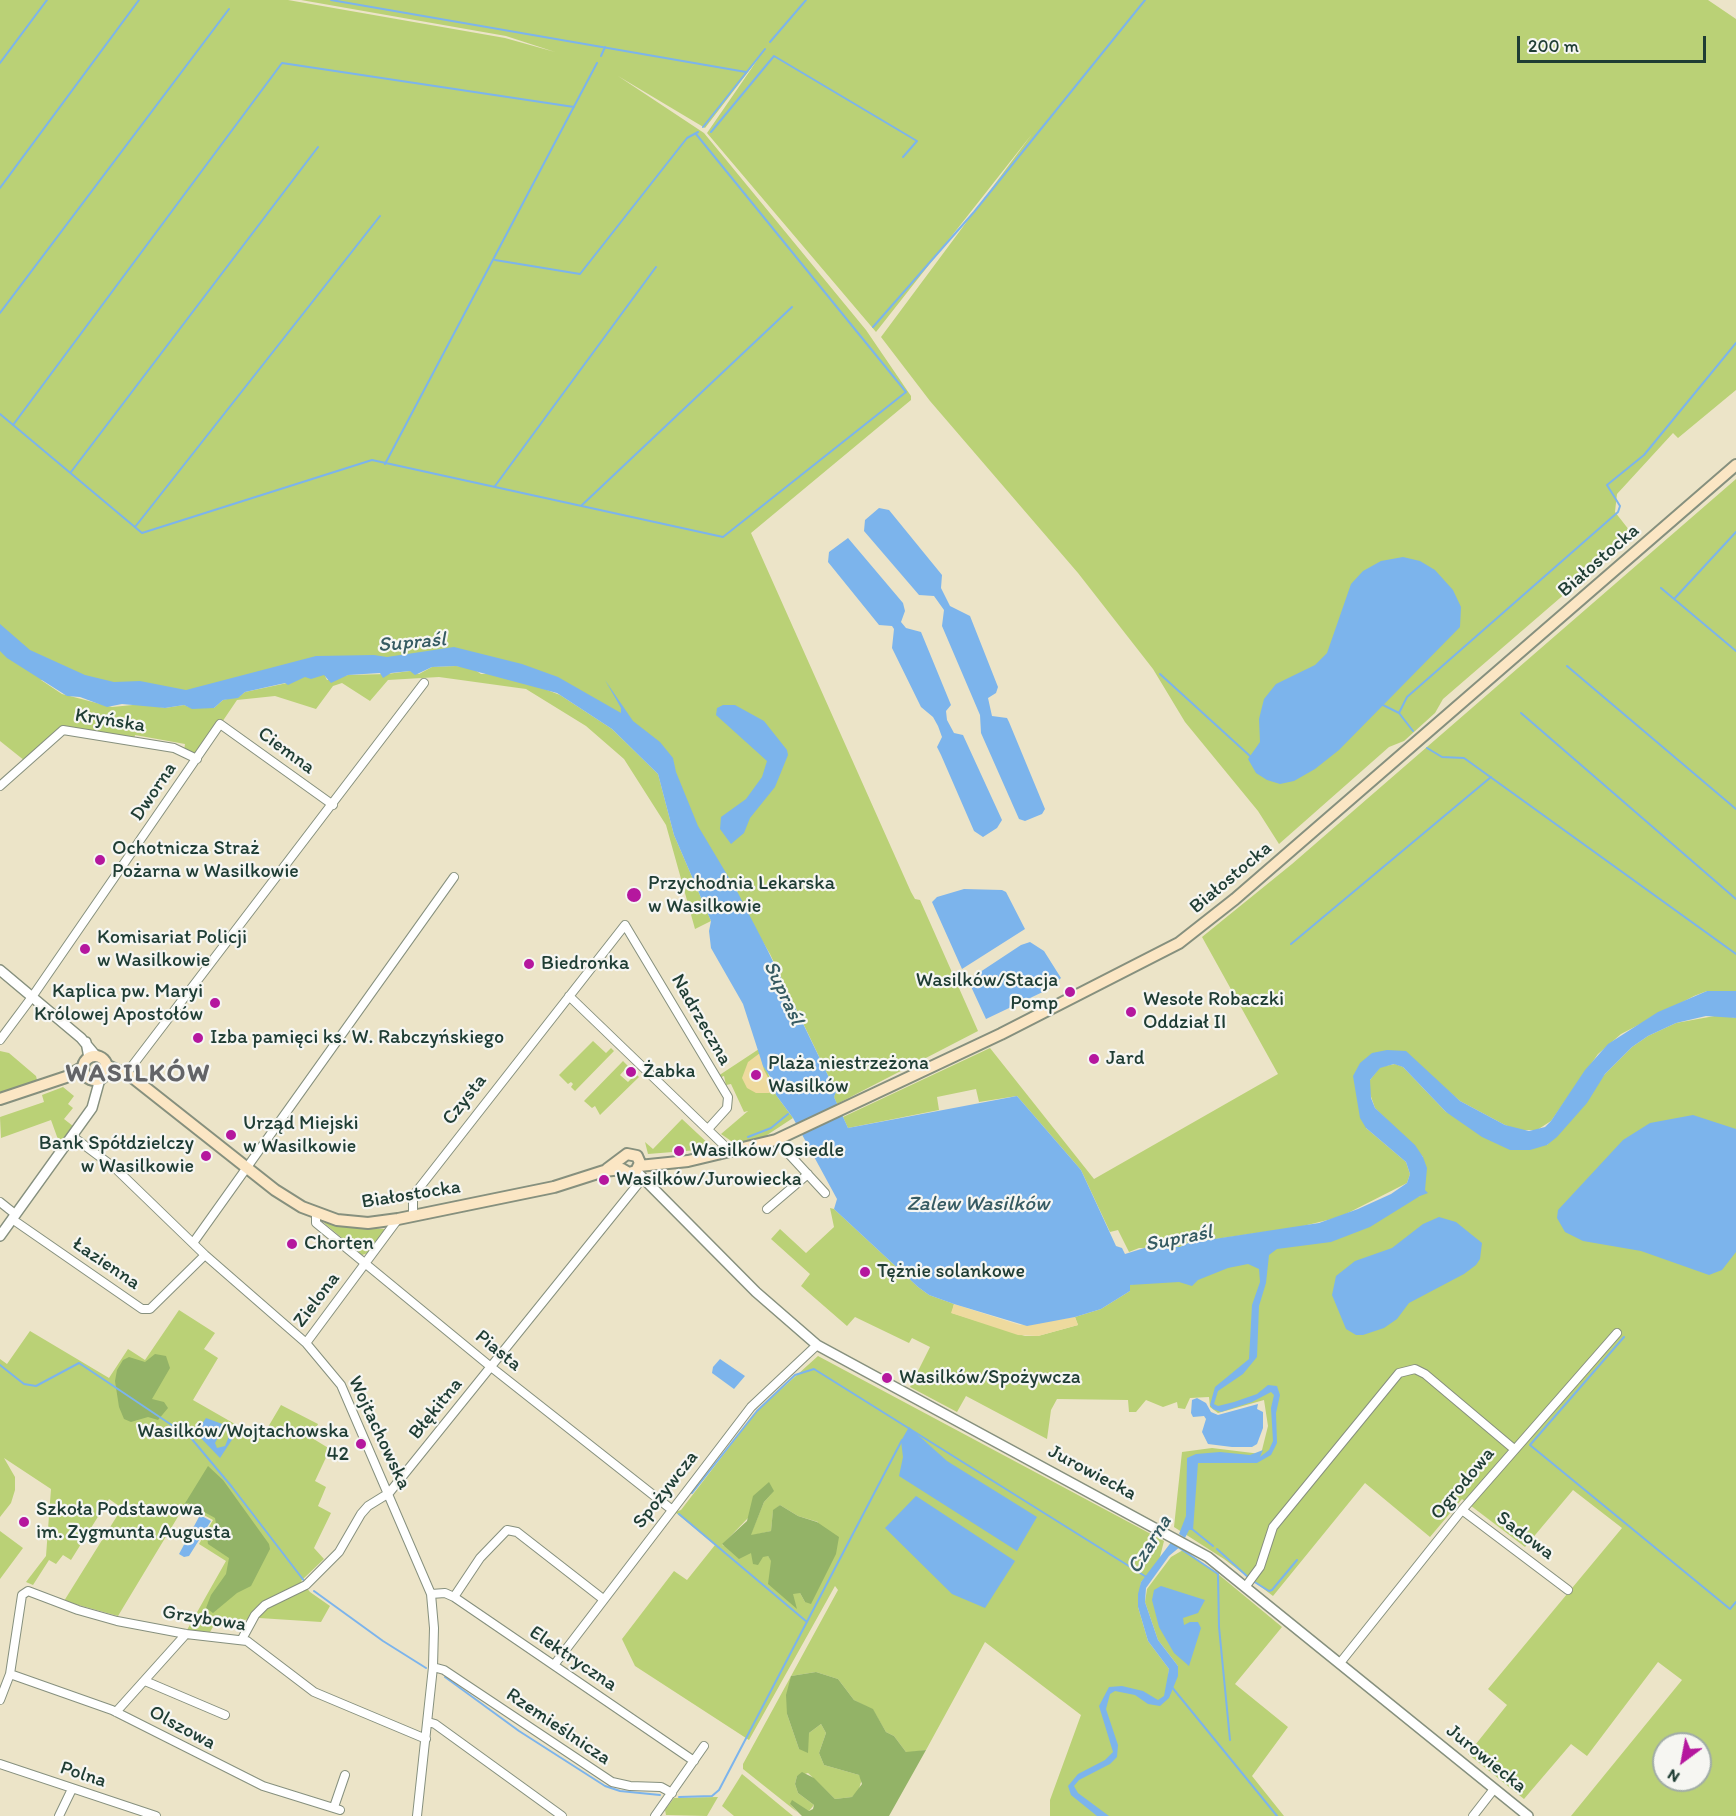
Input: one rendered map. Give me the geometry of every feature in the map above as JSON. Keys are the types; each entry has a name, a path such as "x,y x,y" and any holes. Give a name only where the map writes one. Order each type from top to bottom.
{"main road":[{"name":"Białostocka","path":"639,1169 657,1163 688,1161 731,1152 776,1140 1145,963 1186,939 1736,465"},
{"path":"0,1099 95,1069 124,1073"},
{"name":"Białostocka","path":"124,1073 275,1190 316,1213 353,1223 398,1219 554,1187 621,1165"},
{"path":"627,1154 634,1154 639,1169 629,1173 621,1165 627,1154"}],"street":[{"path":"124,1073 333,805 424,683"},
{"name":"Ciemna","path":"220,724 333,805"},
{"name":"Dworna","path":"0,1040 220,724"},
{"name":"Kryńska","path":"0,786 63,729 174,748 196,759"},
{"path":"193,1243 454,877"},
{"name":"Czysta","path":"412,1216 413,1196 625,925"},
{"name":"Nadrzeczna","path":"625,925 728,1097 727,1108 708,1129"},
{"path":"0,970 86,1042 95,1069 97,1096 92,1108 0,1236"},
{"path":"568,996 731,1152"},
{"name":"Wojtachowska","path":"72,1136 115,1168 205,1255 306,1343 341,1385 389,1493 430,1594 434,1628 433,1667 417,1816"},
{"path":"776,1140 825,1193"},
{"name":"Jurowiecka","path":"639,1169 756,1293 817,1345 1208,1557 1528,1816"},
{"name":"Błękitna","path":"245,1640 258,1611 313,1579 339,1552 368,1506 389,1493 491,1367 639,1169"},
{"path":"767,1209 808,1174"},
{"name":"Łazienna","path":"0,1202 14,1217 142,1309 150,1309 205,1255"},
{"name":"Piasta","path":"316,1213 316,1223 491,1367 671,1509"},
{"name":"Zielona","path":"306,1343 398,1219"},
{"name":"Ogrodowa","path":"1340,1663 1462,1510 1617,1333"},
{"name":"Spożywcza","path":"554,1665 671,1509 752,1407 817,1345"},
{"path":"1246,1586 1260,1567 1273,1527 1399,1373 1415,1369 1425,1374 1514,1449"},
{"name":"Sadowa","path":"1462,1510 1568,1590"},
{"path":"454,1598 480,1558 507,1530 517,1532 603,1599"},
{"name":"Grzybowa","path":"10,1674 22,1595 28,1591 78,1610 117,1621 186,1634 245,1640 314,1692 426,1739"},
{"name":"Elektryczna","path":"430,1594 445,1593 454,1598 694,1761"},
{"path":"116,1712 186,1634"},
{"name":"Rzemieślnicza","path":"433,1667 444,1670 612,1782 630,1786 661,1787 672,1792"},
{"path":"0,1700 10,1674"},
{"name":"Olszowa","path":"10,1674 116,1712 263,1786 337,1808 345,1775"},
{"path":"145,1681 225,1715"},
{"path":"428,1722 435,1724 562,1816"},
{"path":"658,1815 704,1746"},
{"name":"Polna","path":"0,1764 156,1816"},
{"path":"59,1816 72,1789"},
{"path":"1473,1816 1494,1789"}],"green space":[{"path":"0,0 288,0 505,38 555,52 506,36 301,0 1708,0 1736,19 1736,390 1678,438 1673,433 1617,494 1615,512 1633,535 1443,699 1435,713 1404,741 1389,747 1279,844 1258,811 1185,722 1153,669 1078,573 930,401 881,337 1032,134 876,332 707,133 758,59 705,128 618,76 704,133 866,330 911,396 911,400 751,533 911,892 915,899 920,900 978,1031 837,1104 834,1097 836,1092 770,954 693,824 667,757 571,692 475,661 325,676 327,680 348,675 410,671 419,674 432,667 456,666 472,668 481,674 529,683 560,695 612,729 658,774 674,835 711,921 695,929 666,825 624,759 586,726 526,689 439,677 388,680 370,701 342,683 333,686 316,709 275,696 237,700 197,759 184,751 185,744 135,735 134,742 63,730 25,761 0,741","holes":["41,680 202,695 292,682 245,692 240,696 223,700 214,708 184,705 165,708 143,704 112,707 62,694"]},
{"path":"1736,479 1736,991 1707,991 1621,1034 1598,1054 1551,1121 1537,1130 1518,1130 1505,1125 1460,1101 1438,1082 1372,1053 1366,1128 1406,1162 1410,1174 1407,1183 1340,1217 1299,1227 1188,1243 1180,1247 1139,1248 1129,1252 1118,1230 1110,1232 1081,1170 1017,1096 979,1102 976,1089 937,1097 939,1110 848,1128 843,1117 990,1048 1094,1179 1278,1074 1202,937 1292,864"},
{"path":"1720,1015 1736,1018 1736,1816 1571,1816 1682,1680 1658,1662 1587,1756 1571,1744 1524,1799 1468,1754 1507,1705 1488,1689 1622,1528 1573,1490 1525,1547 1462,1499 1430,1537 1365,1483 1273,1596 1224,1559 1174,1527 1182,1452 1212,1448 1261,1454 1268,1426 1264,1400 1218,1413 1210,1407 1209,1397 1190,1398 1185,1409 1178,1408 1177,1402 1163,1407 1146,1400 1136,1412 1129,1412 1128,1400 1057,1399 1051,1410 1047,1439 966,1396 957,1412 910,1387 930,1347 912,1338 909,1343 855,1317 847,1326 801,1286 810,1274 771,1239 780,1229 806,1253 834,1227 830,1208 834,1209 918,1287 929,1295 954,1304 952,1313 1025,1336 1038,1336 1078,1325 1075,1317 1101,1309 1130,1291 1130,1285 1420,1196 1423,1157 1375,1108 1369,1091 1370,1080 1380,1067 1395,1064 1403,1067 1446,1112 1547,1145 1605,1074 1632,1047 1648,1036 1676,1023"},
{"path":"593,1041 606,1053 611,1048 614,1051 575,1091 571,1087 573,1084 571,1082 568,1084 559,1075"},
{"path":"759,1049 776,1095 793,1118 764,1137 734,1143 721,1134 748,1111 744,1112 731,1084 726,1085 724,1076 719,1078 718,1076"},
{"path":"0,1051 9,1053 36,1076 37,1080 0,1093"},
{"path":"623,1061 628,1066 620,1075 628,1082 636,1074 639,1077 600,1115 595,1106 592,1108 584,1101"},
{"path":"63,1087 74,1096 68,1104 73,1108 64,1119 73,1126 60,1145 51,1120 1,1138 0,1117 44,1102 42,1095"},
{"path":"682,1119 712,1147 648,1154 645,1142 653,1149"},
{"path":"323,1222 345,1227 385,1229 368,1253 362,1255"},
{"path":"179,1310 215,1333 204,1349 218,1358 193,1400 261,1439 281,1405 318,1424 312,1438 330,1449 315,1481 326,1487 318,1506 331,1513 314,1548 324,1559 301,1581 310,1592 330,1606 321,1622 259,1618 229,1622 218,1618 210,1632 187,1630 226,1561 199,1544 213,1520 185,1505 118,1616 64,1601 122,1508 109,1499 71,1560 63,1555 56,1564 49,1560 33,1585 26,1582 46,1556 51,1489 4,1458 15,1477 15,1490 11,1503 0,1517 0,1359 7,1364 30,1331 109,1378 128,1349 145,1360"},
{"path":"155,1354 166,1356 170,1368 152,1399 164,1402 168,1408 158,1420 148,1417 131,1422 124,1419 119,1407 115,1381 117,1370 123,1360 129,1357 145,1362"},
{"path":"818,1356 1164,1541 1158,1565 1141,1582 1138,1607 1148,1641 1169,1669 1168,1678 1178,1666 1158,1640 1145,1602 1147,1589 1171,1557 1183,1550 1218,1574 1282,1627 1235,1684 1288,1727 1252,1776 1284,1816 1050,1816 1050,1800 1081,1715 985,1642 926,1750 906,1752 894,1736 886,1732 873,1710 854,1700 838,1679 816,1672 791,1676 838,1590 835,1586 749,1740 635,1666 622,1639 674,1571 687,1580 715,1545 675,1512 681,1510 757,1411","holes":["774,1491 764,1502 750,1536 771,1531 773,1511 780,1505 798,1516 818,1522 805,1602 800,1593 793,1593 768,1556 722,1545"]},
{"path":"208,1466 223,1480 269,1544 270,1549 251,1586 237,1593 213,1613 206,1608 211,1595 226,1574 229,1558 208,1544 207,1537 216,1524 215,1518 188,1503 184,1505"},
{"path":"769,1482 774,1491 764,1502 751,1535 771,1531 773,1510 780,1505 798,1516 817,1522 839,1537 836,1554 811,1604 805,1602 800,1593 793,1594 797,1609 768,1584 771,1561 768,1556 763,1557 758,1565 753,1564 751,1553 739,1559 722,1544 747,1521 753,1496"},
{"path":"0,1531 23,1548 0,1579"},
{"path":"816,1672 838,1679 854,1700 873,1709 886,1732 894,1736 906,1752 926,1750 889,1816 802,1816 790,1804 792,1800 809,1811 813,1809 814,1805 798,1793 795,1784 797,1776 802,1772 814,1778 835,1799 852,1797 862,1784 859,1775 824,1765 819,1753 826,1733 821,1724 809,1733 808,1753 799,1749 787,1714 786,1695 791,1676"},
{"path":"791,1676 787,1714 799,1749 809,1733 821,1724 826,1733 819,1753 824,1765 859,1775 862,1779 858,1792 852,1797 835,1799 808,1773 797,1776 795,1784 798,1793 814,1805 809,1811 790,1804 797,1812 743,1769 743,1764"},
{"path":"742,1774 793,1816 734,1816 722,1806"},
{"path":"718,1797 707,1816 666,1815 665,1810 674,1798"}],"sand":[{"name":"Plaża niestrzeżona Wasilków","path":"760,1053 764,1070 775,1090 769,1093 756,1093 747,1088 742,1078 748,1062"},
{"path":"954,1304 1020,1325 1075,1317 1078,1325 1038,1336 1018,1335 951,1313"}],"water":[{"path":"879,508 889,510 942,575 941,588 950,606 970,616 998,687 996,693 988,698 992,716 1007,718 1045,809 1042,814 1025,821 1019,819 981,733 980,715 942,626 944,610 934,596 919,595 864,531 865,520"},
{"path":"848,538 903,603 905,611 901,622 906,628 921,632 951,705 946,711 947,720 954,733 963,735 1002,820 997,828 983,837 974,831 937,747 942,737 938,726 933,717 921,707 892,648 894,629 892,626 879,625 828,562 829,552"},
{"path":"1403,557 1420,561 1435,570 1453,590 1461,607 1460,627 1339,750 1315,769 1294,781 1280,784 1256,773 1248,759 1260,742 1259,719 1264,699 1276,684 1315,665 1327,653 1351,584 1363,571 1381,561"},
{"path":"0,624 30,650 85,675 114,682 140,681 186,690 316,656 374,655 387,657 454,647 522,664 558,677 621,713 621,708 605,680 633,721 660,742 673,758 676,772 698,826 738,893 768,951 836,1092 834,1097 848,1128 1017,1096 1081,1170 1116,1246 1122,1248 1125,1254 1154,1245 1180,1247 1188,1243 1319,1223 1391,1194 1407,1183 1410,1174 1406,1162 1366,1128 1360,1118 1353,1076 1360,1063 1372,1053 1387,1050 1406,1051 1460,1101 1505,1125 1529,1131 1545,1127 1551,1121 1585,1070 1608,1044 1658,1012 1707,991 1736,991 1736,1018 1706,1016 1676,1023 1648,1036 1632,1047 1605,1074 1587,1103 1557,1137 1547,1145 1530,1150 1510,1150 1482,1137 1446,1112 1403,1067 1394,1064 1380,1068 1370,1080 1371,1098 1375,1108 1415,1145 1423,1157 1427,1168 1425,1190 1428,1193 1370,1227 1331,1242 1277,1249 1269,1255 1266,1283 1259,1306 1257,1357 1243,1374 1218,1391 1214,1404 1218,1406 1234,1402 1257,1394 1268,1385 1277,1386 1280,1395 1276,1413 1277,1443 1271,1455 1257,1463 1198,1463 1193,1530 1189,1530 1185,1538 1179,1534 1186,1516 1187,1458 1196,1454 1220,1452 1250,1455 1263,1450 1260,1457 1269,1450 1273,1441 1271,1408 1274,1395 1271,1392 1252,1402 1221,1412 1210,1405 1215,1387 1249,1359 1252,1305 1260,1282 1259,1269 1248,1264 1228,1268 1198,1280 1192,1286 1179,1282 1130,1285 1130,1291 1101,1309 1075,1317 1027,1326 954,1304 929,1295 918,1287 834,1209 837,1199 793,1118 776,1095 773,1081 763,1066 743,1004 711,948 709,931 711,921 674,835 658,774 612,729 557,693 456,666 432,667 415,675 410,671 391,673 383,678 380,673 348,675 331,683 324,675 311,679 305,677 288,685 285,683 245,692 238,698 223,700 214,708 192,709 184,705 165,708 122,704 107,707 80,697 67,696 7,658 0,651"},
{"path":"723,705 735,705 764,721 787,750 788,755 775,787 750,818 744,833 731,844 720,829 721,817 746,799 762,777 767,761 716,715 717,708"},
{"path":"964,889 1006,892 1025,929 962,969 932,902 937,897"},
{"path":"1030,942 1044,951 1061,978 1049,989 986,1019 968,980 1021,945"},
{"path":"1693,1115 1736,1129 1736,1252 1722,1270 1709,1275 1641,1251 1583,1241 1565,1232 1557,1218 1558,1210 1623,1140 1650,1123"},
{"path":"1439,1217 1456,1222 1482,1243 1480,1259 1476,1265 1464,1274 1409,1303 1397,1319 1384,1328 1363,1335 1356,1335 1346,1329 1332,1295 1336,1276 1355,1261 1392,1248 1423,1224"},
{"path":"720,1359 745,1376 734,1389 712,1373 713,1367"},
{"path":"1197,1398 1206,1403 1211,1412 1218,1415 1258,1404 1257,1409 1263,1412 1263,1428 1257,1444 1252,1447 1232,1447 1208,1444 1202,1432 1206,1419 1204,1416 1193,1417 1191,1413 1192,1400"},
{"path":"206,1418 225,1425 215,1443 217,1448 225,1446 232,1429 237,1432 220,1458 196,1433"},
{"path":"909,1427 947,1461 1037,1517 1017,1551 899,1476 903,1457 901,1441"},
{"path":"916,1496 1015,1561 985,1608 952,1594 885,1528"},
{"path":"200,1515 211,1521 189,1556 184,1557 179,1554"},
{"path":"1172,1541 1181,1546 1169,1556 1146,1588 1145,1602 1158,1640 1178,1666 1178,1676 1169,1698 1160,1706 1148,1704 1135,1695 1115,1691 1110,1694 1106,1709 1118,1745 1117,1757 1110,1764 1079,1780 1074,1786 1078,1793 1109,1816 1097,1816 1071,1795 1068,1786 1078,1774 1105,1760 1113,1752 1099,1706 1109,1687 1122,1686 1143,1691 1158,1700 1164,1696 1169,1669 1148,1641 1138,1607 1138,1594 1141,1582"},
{"path":"1161,1586 1205,1600 1198,1613 1183,1618 1184,1625 1198,1622 1201,1628 1189,1666 1174,1653 1159,1627 1152,1600 1154,1590"}],"waterway":[{"path":"0,63 47,0"},
{"path":"0,188 139,0"},
{"path":"331,0 746,72"},
{"path":"770,42 806,0"},
{"path":"873,327 974,212 1145,0"},
{"path":"0,313 229,9"},
{"path":"601,56 605,47"},
{"path":"703,127 765,49"},
{"path":"711,132 774,56 917,141 903,157"},
{"path":"13,425 282,63 574,107"},
{"path":"385,464 597,63"},
{"path":"495,260 580,274 687,138 698,132"},
{"path":"0,414 142,533 372,460 723,537 906,392 696,134"},
{"path":"71,472 318,147"},
{"path":"135,527 380,216"},
{"path":"495,486 656,267"},
{"path":"582,505 792,307"},
{"path":"1413,731 1399,713 1407,697 1618,512 1620,506 1607,485 1644,455 1736,343"},
{"path":"1675,598 1736,532"},
{"path":"1661,588 1736,651"},
{"path":"1567,666 1736,809"},
{"path":"1160,674 1250,756"},
{"path":"1381,704 1399,713"},
{"path":"1521,713 1736,899"},
{"path":"1427,748 1442,757 1464,758 1736,954"},
{"path":"1291,944 1491,777"},
{"path":"748,1137 771,1128 788,1114"},
{"path":"1624,1337 1530,1445 1730,1609 1736,1602"},
{"path":"0,1365 24,1384 36,1386 79,1363 191,1438 305,1582"},
{"name":"Czarna","path":"692,1493 757,1411 795,1375 814,1369 1148,1578"},
{"path":"679,1797 712,1796 719,1790 902,1440"},
{"path":"679,1514 807,1622"},
{"path":"1192,1529 1213,1546"},
{"path":"1178,1547 1218,1574 1219,1627 1230,1740"},
{"path":"1217,1549 1249,1578"},
{"path":"1253,1581 1269,1591 1272,1590 1297,1560"},
{"path":"314,1591 383,1641 426,1668"},
{"path":"445,1677 519,1731 605,1786 620,1791 660,1795"},
{"path":"1171,1686 1277,1816"}],"place":[{"name":"Ochotnicza Straż Pożarna w Wasilkowie","path":"100,860"},
{"name":"Przychodnia Lekarska w Wasilkowie","path":"634,895"},
{"name":"Komisariat Policji w Wasilkowie","path":"85,949"},
{"name":"Biedronka","path":"529,964"},
{"name":"Wasilków/Stacja Pomp","path":"1070,992"},
{"name":"Kaplica pw. Maryi Królowej Apostołów","path":"215,1003"},
{"name":"Wesołe Robaczki Oddział II","path":"1131,1012"},
{"name":"Izba pamięci ks. W. Rabczyńskiego","path":"198,1038"},
{"name":"Jard","path":"1094,1059"},
{"name":"Żabka","path":"631,1072"},
{"name":"Plaża niestrzeżona Wasilków","path":"756,1075"},
{"name":"Urząd Miejski w Wasilkowie","path":"231,1135"},
{"name":"Wasilków/Osiedle","path":"679,1151"},
{"name":"Bank Spółdzielczy w Wasilkowie","path":"206,1156"},
{"name":"Wasilków/Jurowiecka","path":"604,1180"},
{"name":"Chorten","path":"292,1244"},
{"name":"Tężnie solankowe","path":"865,1272"},
{"name":"Wasilków/Spożywcza","path":"887,1378"},
{"name":"Wasilków/Wojtachowska 42","path":"361,1444"},
{"name":"Szkoła Podstawowa im. Zygmunta Augusta","path":"24,1522"}],"district":[{"name":"WASILKÓW","path":"138,1074"}],"water label":[{"name":"Supraśl","path":"412,643"},
{"name":"Supraśl","path":"783,993"},
{"name":"Zalew Wasilków","path":"978,1205"},
{"name":"Supraśl","path":"1179,1239"}]}
